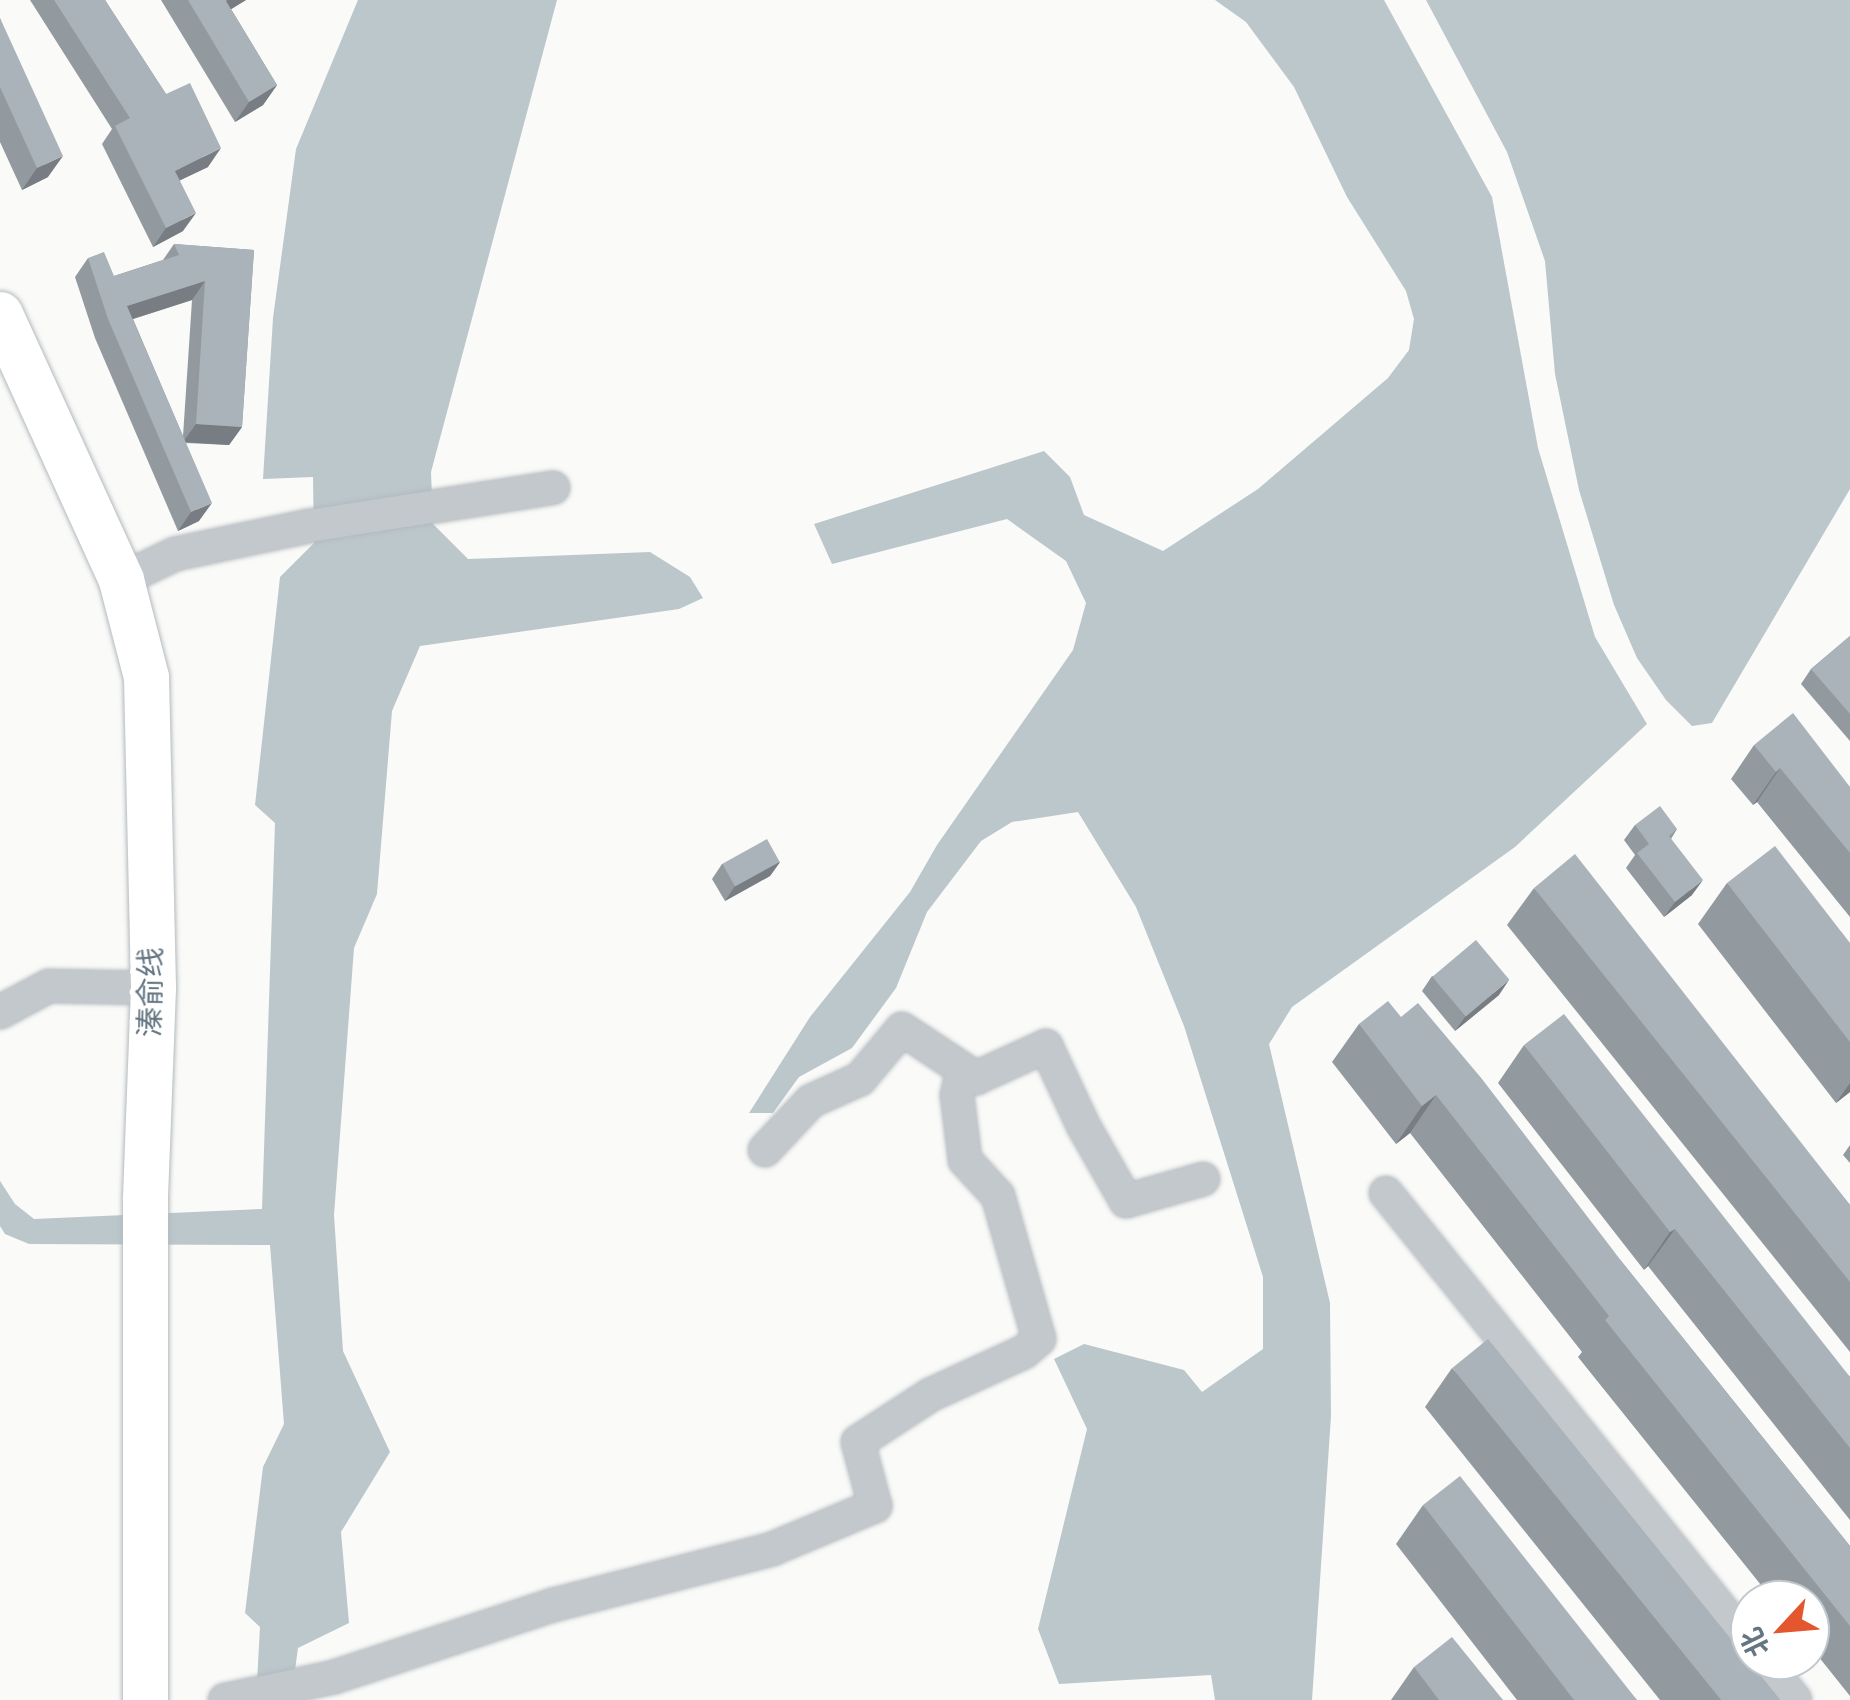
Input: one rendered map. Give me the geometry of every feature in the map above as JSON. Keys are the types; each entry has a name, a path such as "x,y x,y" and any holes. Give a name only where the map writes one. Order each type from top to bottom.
{"main road":[{"name":"溱俞线","path":"0,314 121,580 146,677 154,988 144,1272 145,1700"}],"street":[{"path":"121,580 175,554 310,526 553,488"},
{"path":"0,1012 49,986 154,988"},
{"path":"765,1150 811,1101 860,1078 902,1030 976,1078 1046,1046 1084,1128 1126,1201 1203,1178"},
{"path":"235,1698 334,1677 553,1605 772,1548 875,1506 858,1442 930,1395 1024,1352 1039,1339 998,1196 966,1160 957,1094 964,1070"},
{"path":"1386,1193 1730,1619"},
{"path":"1778,1680 1795,1700"}],"shaded area":[{"path":"358,0 557,0 431,472 433,524 468,559 650,552 690,577 703,598 679,609 420,646 392,711 377,894 354,948 334,1215 343,1351 390,1452 341,1532 349,1623 298,1648 291,1700 256,1700 260,1627 245,1613 263,1467 284,1424 270,1245 29,1244 5,1234 0,1226 0,1181 15,1204 34,1219 262,1209 275,823 255,805 280,577 314,543 313,477 263,479 273,318 296,149"},
{"path":"1215,0 1384,0 1492,197 1538,448 1595,637 1647,724 1515,847 1292,1007 1269,1044 1330,1303 1331,1416 1312,1700 1215,1700 1211,1675 1059,1684 1038,1629 1087,1429 1054,1359 1084,1344 1184,1370 1202,1392 1263,1349 1263,1277 1184,1026 1136,907 1078,812 1012,822 981,841 927,912 896,988 852,1048 799,1077 773,1113 749,1113 810,1017 910,892 937,845 1073,650 1086,603 1066,561 1007,519 832,564 814,524 1044,451 1070,477 1084,515 1163,551 1258,489 1388,378 1409,350 1414,319 1406,291 1347,197 1294,87 1246,22"},
{"path":"1426,0 1850,0 1850,489 1712,723 1692,726 1666,700 1637,658 1614,605 1579,490 1555,374 1545,261 1507,152"}],"building":[{"path":"54,0 105,0 166,94 190,83 221,148 175,171 196,213 166,228 115,126 130,118"},
{"path":"188,0 227,0 277,85 249,102"},
{"path":"0,18 63,156 37,168 0,87"},
{"path":"174,244 254,250 242,427 196,424 205,281 127,306 212,503 191,512 108,319 88,258 104,252 114,276 179,255"},
{"path":"1850,636 1850,714 1811,669"},
{"path":"1793,713 1850,787 1850,853 1780,768 1776,772 1754,745"},
{"path":"1660,806 1677,829 1669,836 1703,880 1675,902 1637,853 1649,844 1635,825"},
{"path":"767,839 780,862 735,886 722,864"},
{"path":"1775,846 1850,943 1850,1042 1727,883"},
{"path":"1575,854 1850,1205 1850,1282 1534,888"},
{"path":"1476,940 1509,980 1466,1016 1432,977"},
{"path":"1388,1001 1401,1017 1418,1003 1482,1079 1622,1262 1850,1546 1850,1626 1830,1601 1830,1580 1813,1580 1605,1320 1609,1316 1436,1095 1422,1106 1359,1024"},
{"path":"1564,1014 1850,1377 1850,1448 1675,1229 1670,1232 1524,1045"},
{"path":"1488,1339 1730,1638 1730,1680 1764,1680 1780,1700 1721,1700 1452,1368"},
{"path":"1460,1476 1637,1700 1574,1700 1423,1505"},
{"path":"1452,1637 1503,1700 1439,1700 1414,1667"}]}
